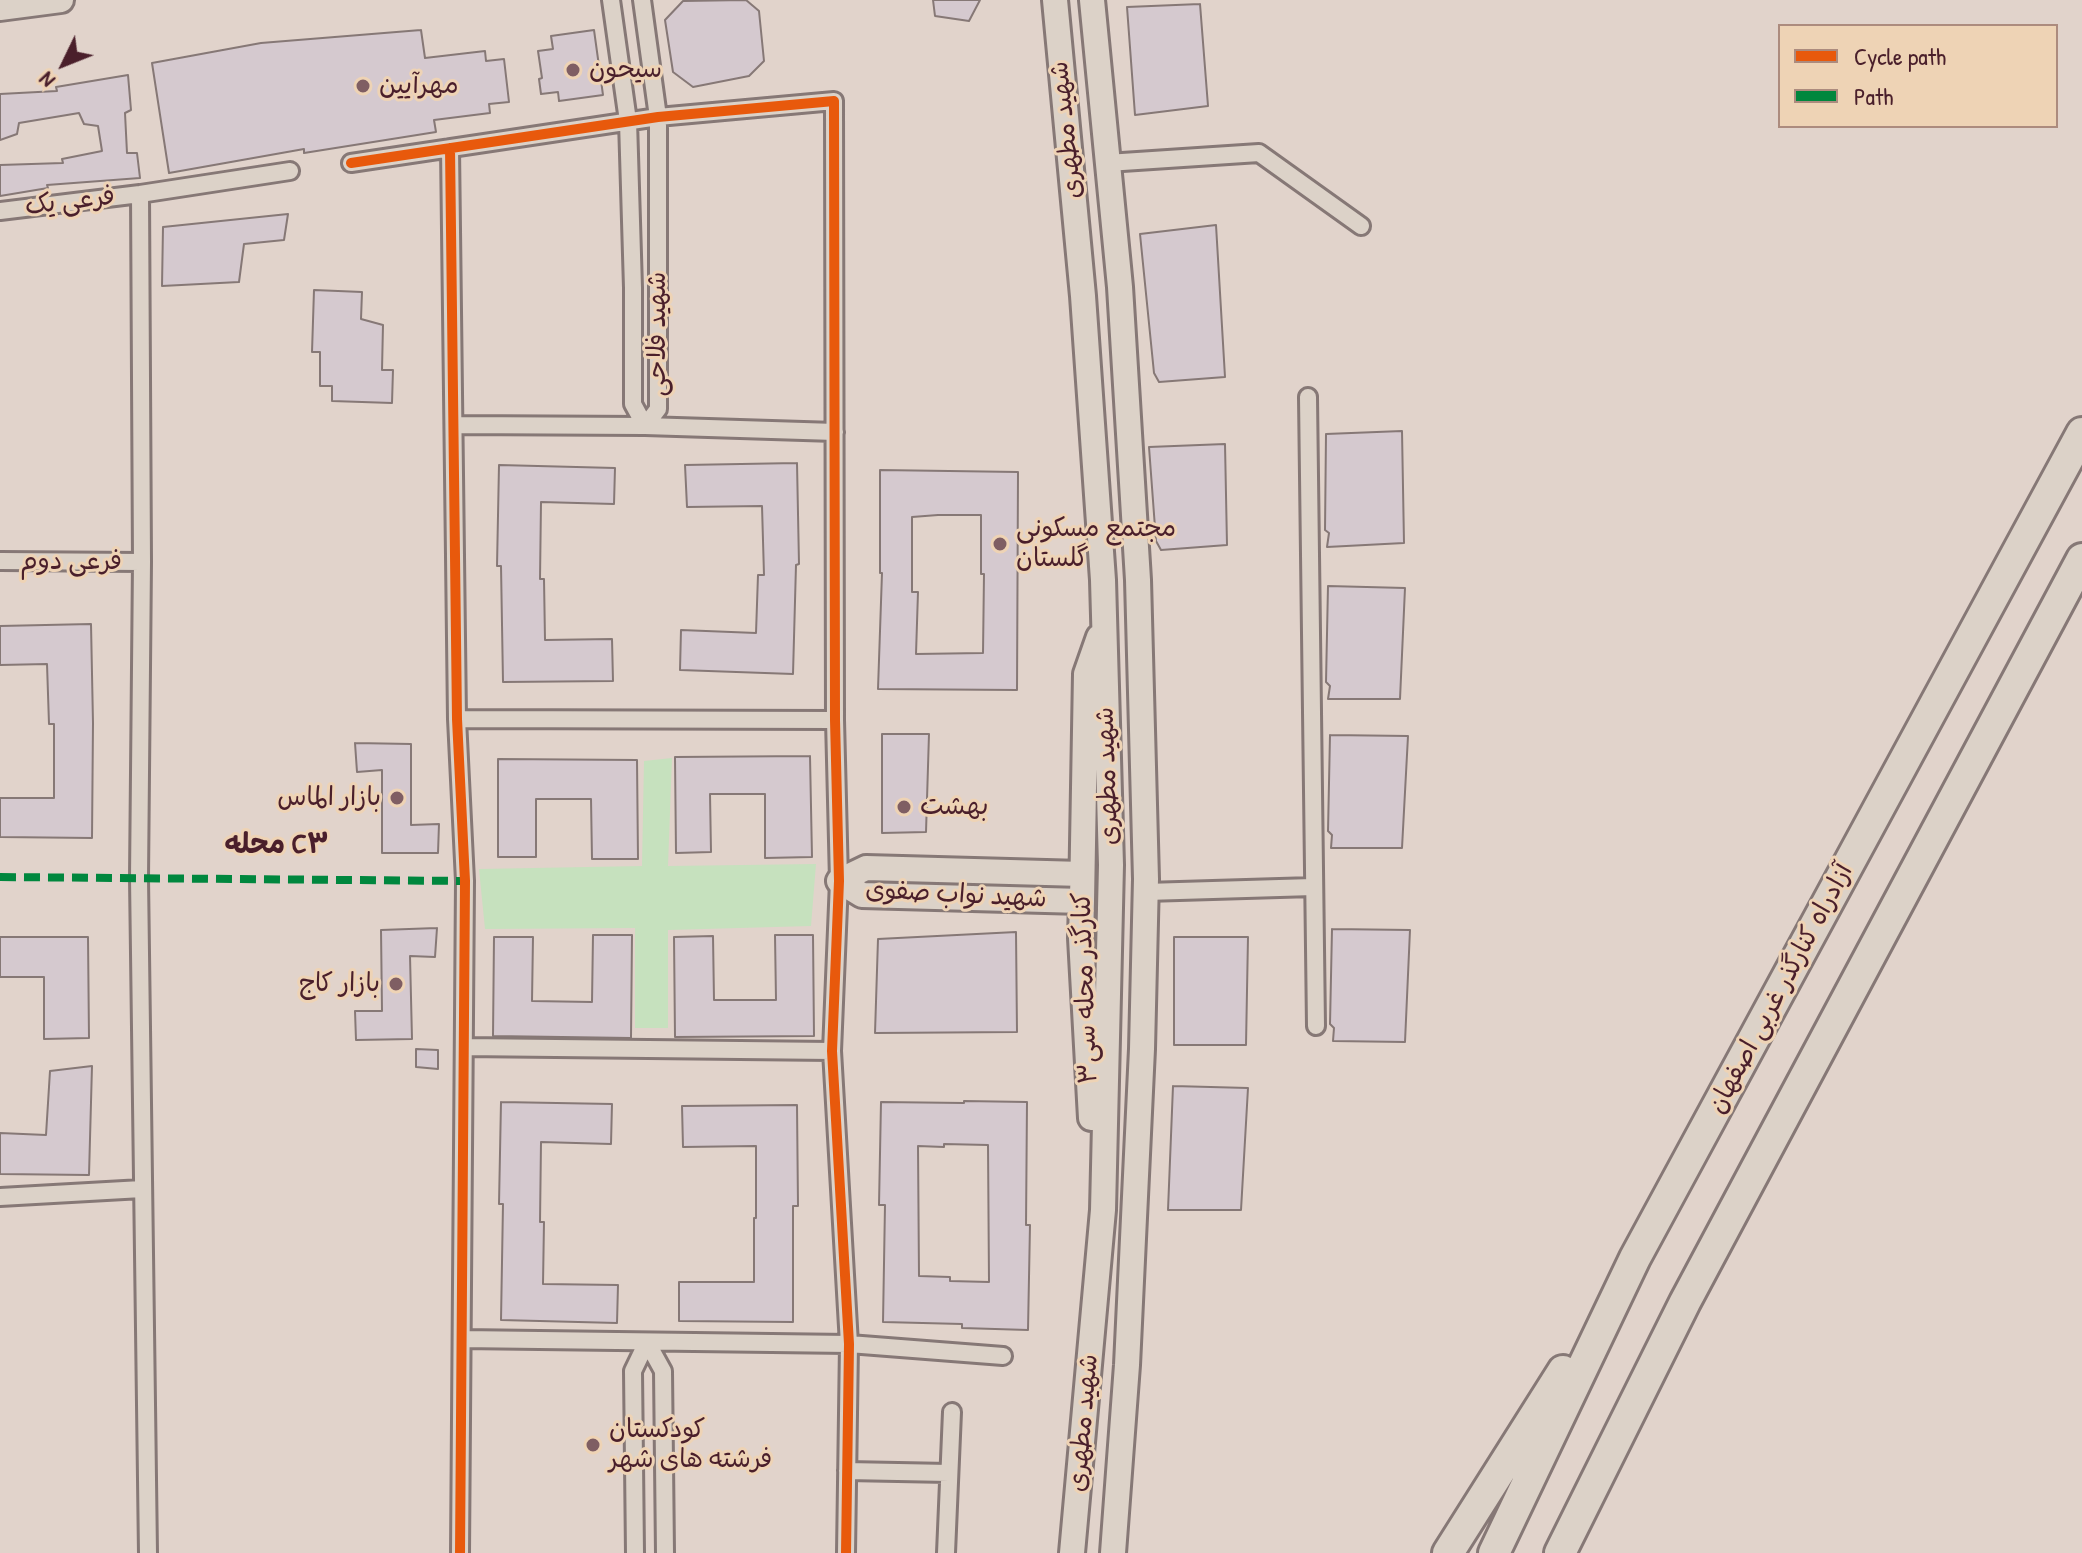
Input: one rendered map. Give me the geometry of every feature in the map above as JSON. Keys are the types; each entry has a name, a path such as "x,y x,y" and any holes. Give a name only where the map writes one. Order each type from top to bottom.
{"highway":[{"name":"آزادراه کنارگذر غربی اصفهان","path":"1494,1553 1635,1258 2082,433"},
{"path":"1560,1553 1685,1302 2082,559"},
{"path":"1448,1553 1635,1258"}],"main road":[{"path":"0,8 61,0"},
{"name":"شهید مطهری","path":"1058,2 1083,296 1104,623 1111,865 1103,1210 1072,1553"},
{"name":"شهید مطهری","path":"1089,2 1120,287 1138,580 1146,892 1141,1081 1127,1365 1113,1553"},
{"name":"کنارگذر محله سی۳","path":"1103,1210 1094,1174 1081,938 1086,674 1104,623"},
{"name":"شهید نواب صفوی","path":"839,881 866,868 1082,874"},
{"path":"1041,901 1053,892 1055,883 1045,873"},
{"name":"شهید نواب صفوی","path":"839,881 862,895 1082,901"}],"street":[{"name":"شهید فلاحی","path":"611,0 628,121 633,404 645,426 658,409 658,117 642,0"},
{"path":"351,163 658,117 834,101 835,720 839,881 832,1051 849,1344 846,1553"},
{"path":"450,148 457,719 465,881 460,1553"},
{"path":"1107,163 1259,153 1361,226"},
{"name":"فرعی یک","path":"0,211 290,171"},
{"path":"140,194 142,562 139,878 148,1553"},
{"path":"1308,397 1316,1026"},
{"path":"454,425 645,426 835,432"},
{"name":"فرعی دوم","path":"0,561 142,562"},
{"path":"457,719 835,720"},
{"path":"1146,892 1313,887"},
{"path":"464,1047 832,1051"},
{"path":"0,1197 142,1189"},
{"path":"462,1339 849,1344 1003,1356"},
{"path":"635,1553 633,1371 647,1342"},
{"path":"647,1342 663,1371 665,1553"},
{"path":"946,1553 952,1412"},
{"path":"847,1471 949,1473"}],"green space":[{"path":"672,758 668,866 816,864 811,926 668,930 668,1028 635,1028 635,928 485,929 479,869 642,866 644,761"}],"building":[{"path":"746,0 759,11 764,61 749,76 693,87 673,72 665,20 683,1"},
{"path":"933,0 980,0 969,21 935,16"},
{"path":"1200,4 1208,106 1135,115 1127,7"},
{"path":"421,30 425,58 485,51 486,61 504,59 509,102 489,104 490,113 434,120 436,132 304,153 304,149 169,173 152,63 261,43"},
{"name":"سیحون","path":"594,30 603,95 559,101 558,92 541,94 538,51 553,49 551,36"},
{"path":"128,75 131,110 125,113 127,153 137,153 140,178 47,185 48,188 0,196 0,165 63,163 62,159 102,151 98,126 84,124 79,113 19,123 17,134 0,140 0,94 57,91 56,87"},
{"path":"288,214 284,240 244,244 239,282 162,286 163,227"},
{"path":"1216,225 1225,377 1159,382 1154,373 1140,234"},
{"path":"314,290 362,292 361,319 383,325 382,370 393,370 392,403 332,401 332,386 320,386 320,352 312,352"},
{"path":"1402,431 1404,543 1327,547 1326,434"},
{"path":"1225,444 1227,545 1161,550 1156,541 1149,447"},
{"path":"797,463 799,564 796,565 793,674 680,670 681,630 756,633 758,575 764,575 762,506 687,507 685,465"},
{"path":"499,465 615,468 614,504 541,502 540,579 544,579 545,640 612,639 613,681 503,682 501,566 497,566"},
{"path":"880,470 1018,472 1017,690 878,689","holes":["981,515 983,653 916,654 918,592 912,592 912,517"]},
{"path":"1328,586 1405,588 1400,699 1328,699"},
{"path":"91,624 92,838 0,837 0,798 54,798 54,724 49,724 47,664 0,665 0,626"},
{"name":"بهشت","path":"882,734 929,734 926,832 882,833"},
{"path":"1330,735 1408,736 1402,848 1331,848 1332,835 1328,831"},
{"name":"بازار الماس","path":"355,743 411,744 411,825 439,824 438,853 382,853 382,770 357,772"},
{"path":"810,756 812,857 765,858 765,794 710,794 711,852 676,853 675,757"},
{"path":"498,759 637,760 638,859 592,859 591,799 536,799 536,857 498,857"},
{"name":"بازار کاج","path":"437,928 435,957 410,956 412,1039 356,1040 355,1011 382,1011 381,930"},
{"path":"1332,929 1410,930 1405,1042 1333,1041 1334,1028 1330,1024"},
{"path":"1016,932 1017,1032 875,1033 878,939"},
{"path":"593,935 632,935 631,1038 493,1036 494,937 533,937 532,1001 592,1002"},
{"path":"775,935 813,935 814,1036 675,1037 674,937 713,936 714,1000 776,1000"},
{"path":"0,937 88,937 89,1038 44,1039 44,977 0,977"},
{"path":"1174,937 1248,937 1246,1045 1174,1045"},
{"path":"416,1049 438,1050 438,1069 416,1067"},
{"path":"92,1066 89,1175 0,1174 0,1133 46,1135 50,1071"},
{"path":"1173,1086 1248,1088 1241,1210 1168,1210"},
{"path":"501,1102 612,1104 611,1144 541,1142 540,1222 544,1222 543,1284 618,1285 617,1323 501,1320"},
{"path":"881,1102 1027,1102 1026,1225 1030,1225 1028,1330 883,1322 885,1205 879,1205","holes":["988,1145 989,1282 919,1276 918,1146"]},
{"path":"797,1105 798,1206 793,1206 793,1322 679,1321 679,1282 754,1282 756,1218 756,1146 683,1147 682,1106"}],"marked path":[{"path":"0,877 465,881"}],"cycle path":[{"path":"351,163 658,117 834,101 835,720 839,881 832,1051 849,1344 846,1553"},
{"path":"450,148 457,719 465,881 460,1553"}],"place":[{"name":"سیحون","path":"573,70"},
{"name":"مهرآیین","path":"363,86"},
{"name":"مجتمع مسکونی گلستان","path":"1000,544"},
{"name":"بازار الماس","path":"397,798"},
{"name":"بهشت","path":"904,807"},
{"name":"بازار کاج","path":"396,984"},
{"name":"کودکستان فرشته های شهر","path":"593,1445"}],"district":[{"name":"محله C۳","path":"277,846"}]}
